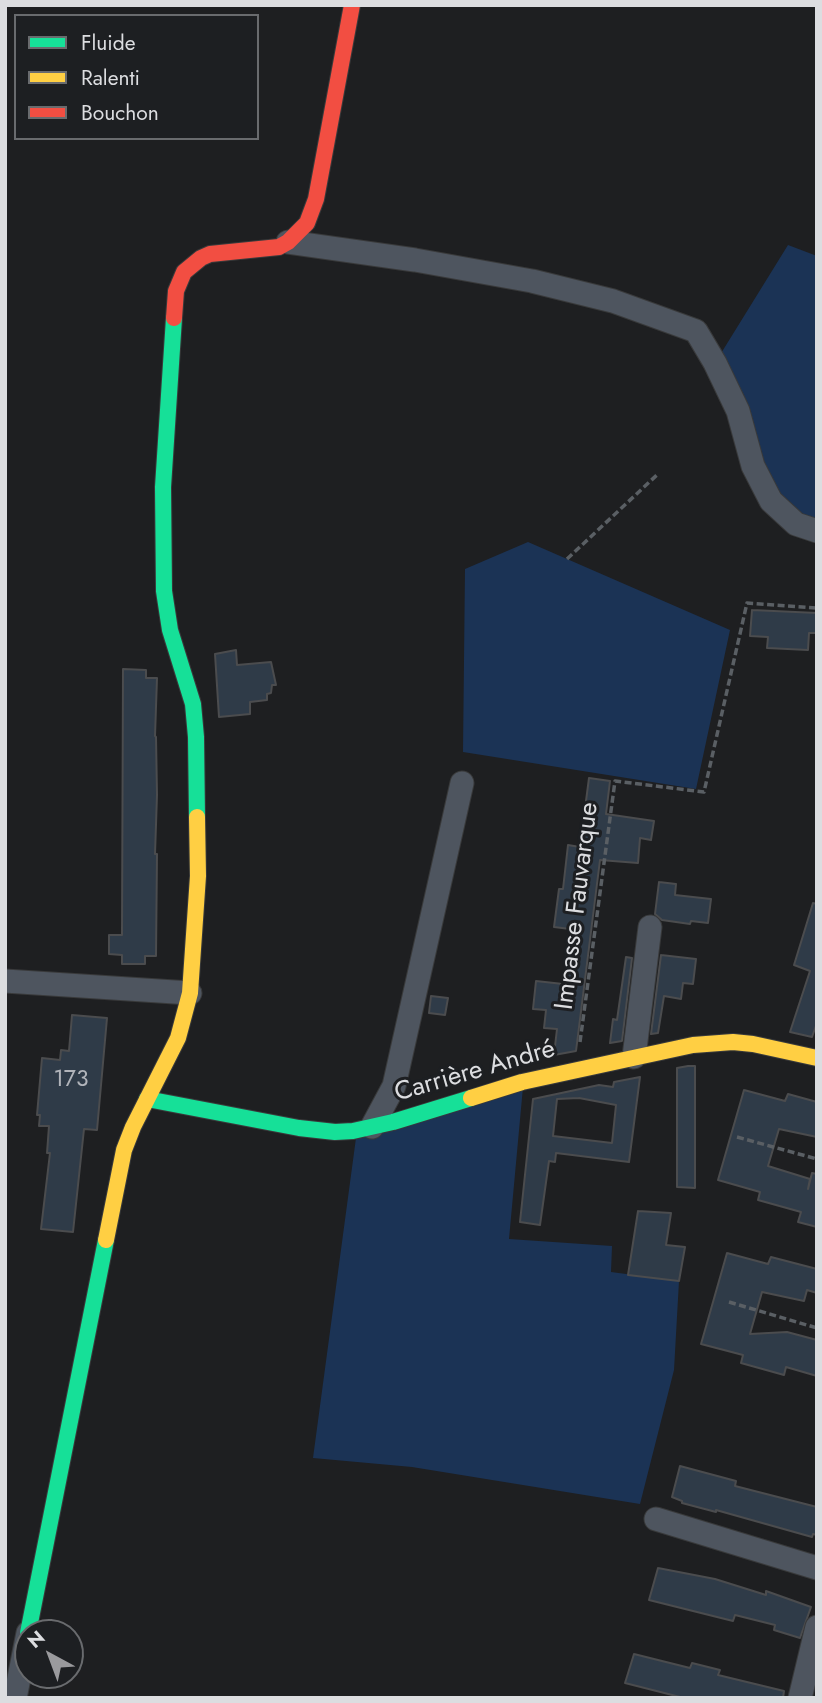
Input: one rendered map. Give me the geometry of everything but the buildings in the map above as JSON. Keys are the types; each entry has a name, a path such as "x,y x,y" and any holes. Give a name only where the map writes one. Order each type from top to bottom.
{"street":[{"path":"288,242 307,223 316,199 352,5"},
{"path":"31,1619 124,1150 178,1038 190,993 198,876 197,737 193,704 170,630 163,573 163,488 174,301 184,272 201,258 211,254 267,249 288,242 415,260 532,281 613,302 696,331 738,411 754,466 771,501 796,524 817,531"},
{"path":"372,1127 394,1086 462,783"},
{"path":"634,1057 650,927"},
{"path":"5,981 190,993"},
{"name":"Carrière André","path":"147,1100 315,1131 353,1130 372,1127 498,1088 693,1045 733,1042 815,1051"},
{"path":"656,1519 817,1568"},
{"path":"800,1698 817,1627"}],"path":[{"path":"567,559 659,473"},
{"name":"Impasse Fauvarque","path":"584,1068 580,1040 615,781 704,792 747,603 817,608"},
{"path":"737,1137 817,1159"},
{"path":"730,1302 817,1328"}],"shaded area":[{"path":"788,245 817,256 817,531 771,501 715,363"},
{"path":"528,542 730,630 696,789 463,752 465,569"},
{"path":"523,1087 509,1239 612,1246 611,1272 679,1281 674,1370 640,1504 412,1467 313,1458 356,1138"}],"traffic: fast":[{"path":"174,318 163,487 164,591 170,630 193,704 197,817"},
{"path":"147,1099 299,1128 335,1132 393,1122 471,1098"},
{"path":"31,1619 106,1240"}],"traffic: slow":[{"path":"106,1240 124,1150 178,1038 190,993 198,876 197,817"},
{"path":"471,1098 522,1082 693,1045 733,1042 753,1044 817,1058"}],"traffic: jam":[{"path":"174,318 176,291 184,272 201,258 210,254 279,247 307,223 316,199 352,5"}]}
